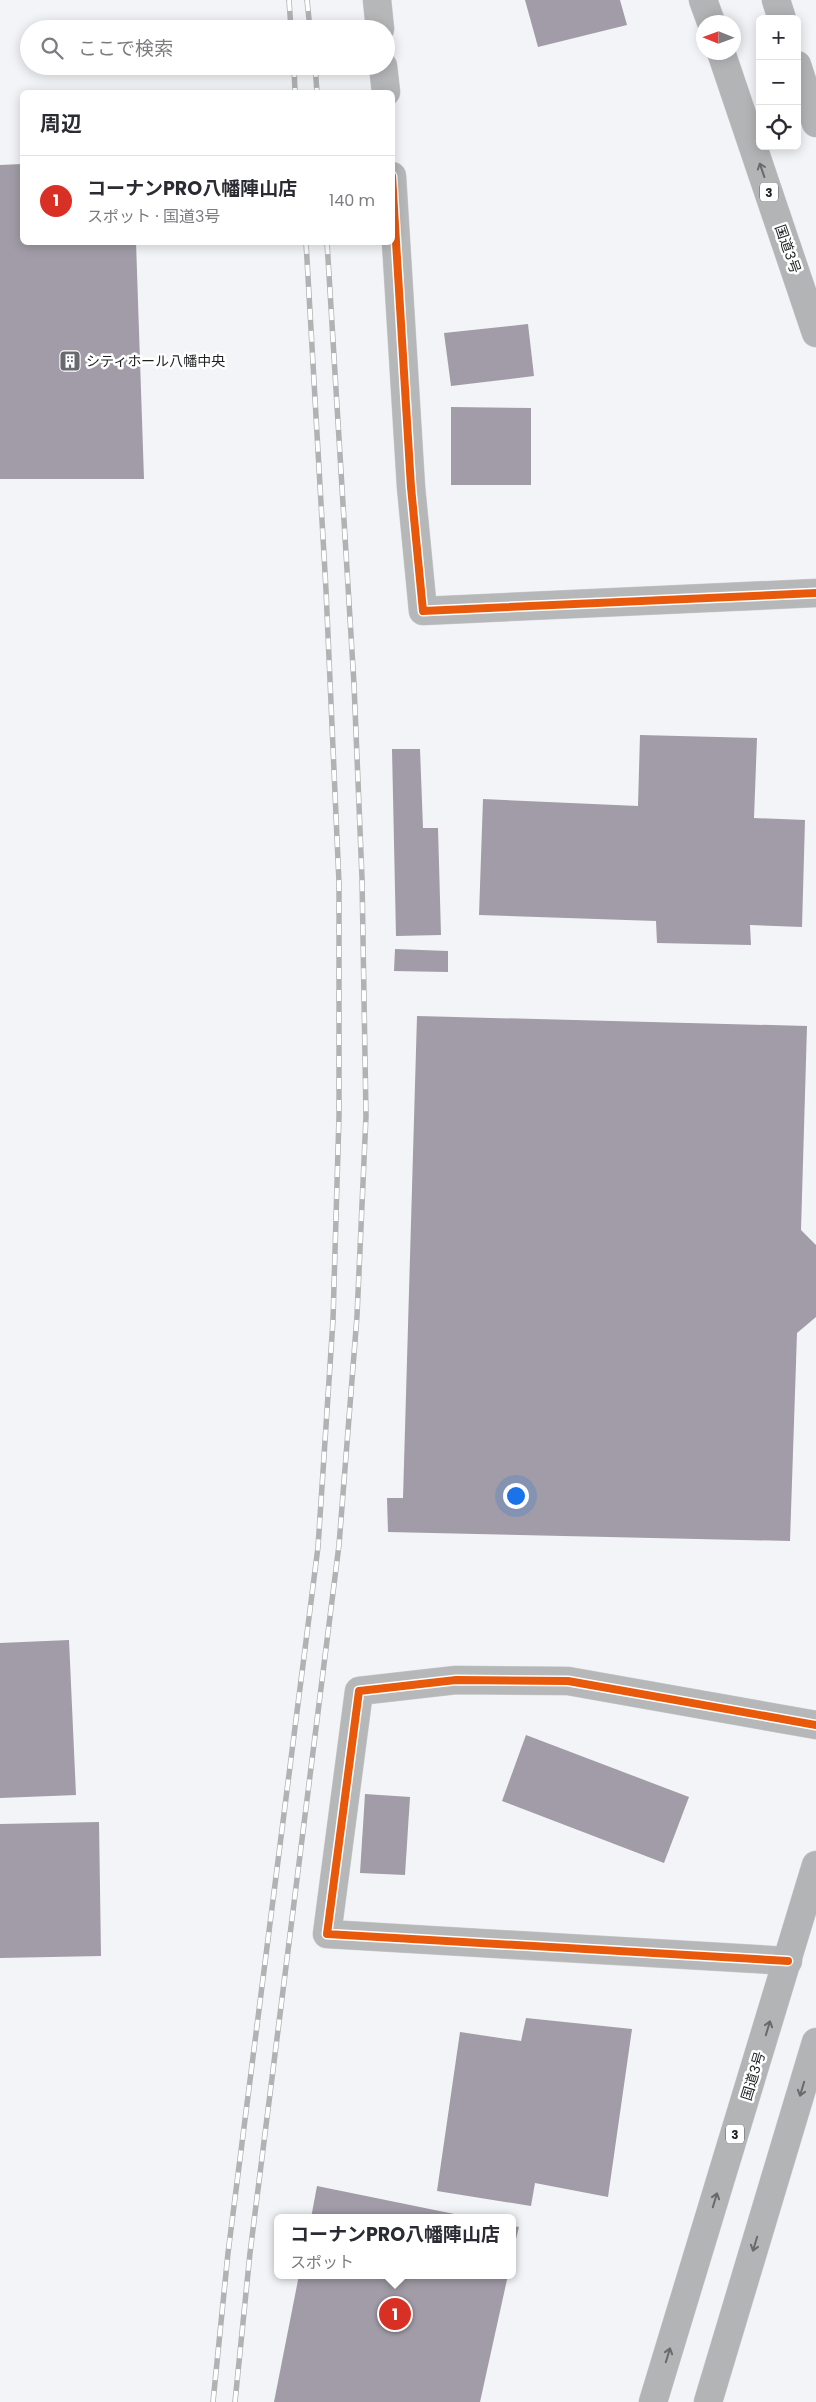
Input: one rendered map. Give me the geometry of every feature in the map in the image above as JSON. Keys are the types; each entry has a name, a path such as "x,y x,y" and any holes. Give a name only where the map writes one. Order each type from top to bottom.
{"highway":[{"path":"703,0 708,15"},
{"path":"776,0 781,15"},
{"name":"国道3号","path":"724,60 816,333"},
{"path":"801,76 815,114"},
{"name":"国道3号","path":"654,2402 816,1865"},
{"path":"708,2402 816,2042"}],"street":[{"path":"377,0 379,20"},
{"path":"384,75 386,90"},
{"path":"395,209 399,252 411,487 423,611 816,593"},
{"path":"788,1961 327,1934 359,1691 456,1680 568,1681 816,1725"}],"building":[{"path":"525,0 620,0 627,25 538,47"},
{"name":"シティホール八幡中央","path":"20,164 20,245 136,245 144,479 0,479 0,165"},
{"path":"528,324 534,376 451,386 444,333"},
{"path":"451,407 531,408 531,485 451,485"},
{"path":"640,735 757,738 754,818 805,820 802,927 750,925 751,945 657,943 656,921 479,915 483,799 638,806"},
{"path":"392,749 420,749 423,828 438,828 441,935 396,936"},
{"path":"395,949 448,951 448,972 394,971"},
{"path":"417,1016 807,1026 801,1230 816,1245 816,1317 797,1333 790,1541 388,1532 387,1498 403,1498"},
{"path":"69,1640 76,1795 0,1798 0,1643"},
{"path":"526,1735 689,1797 664,1863 502,1801"},
{"path":"365,1794 410,1797 405,1875 360,1873"},
{"path":"99,1822 101,1956 0,1958 0,1824"},
{"path":"526,2018 632,2029 608,2197 535,2183 531,2206 437,2191 460,2032 521,2041"},
{"path":"317,2186 454,2214 312,2214"},
{"path":"516,2227 519,2227 516,2239"},
{"path":"298,2279 507,2279 480,2402 274,2402"}],"railway":[{"path":"289,0 290,20"},
{"path":"307,0 309,20"},
{"path":"294,75 295,90"},
{"path":"316,75 317,90"},
{"path":"213,2402 228,2253 318,1547 333,1320 339,1116 339,883 326,590 306,245"},
{"path":"235,2402 250,2253 339,1545 357,1316 366,1116 362,878 354,684 327,245"}],"cycle path":[{"path":"395,225 411,487 423,611 816,593"},
{"path":"788,1961 327,1934 359,1691 456,1680 568,1681 816,1725"}],"place":[{"name":"シティホール八幡中央","path":"70,361"},
{"name":"コーナンPRO八幡陣山店","path":"395,2314"}]}
